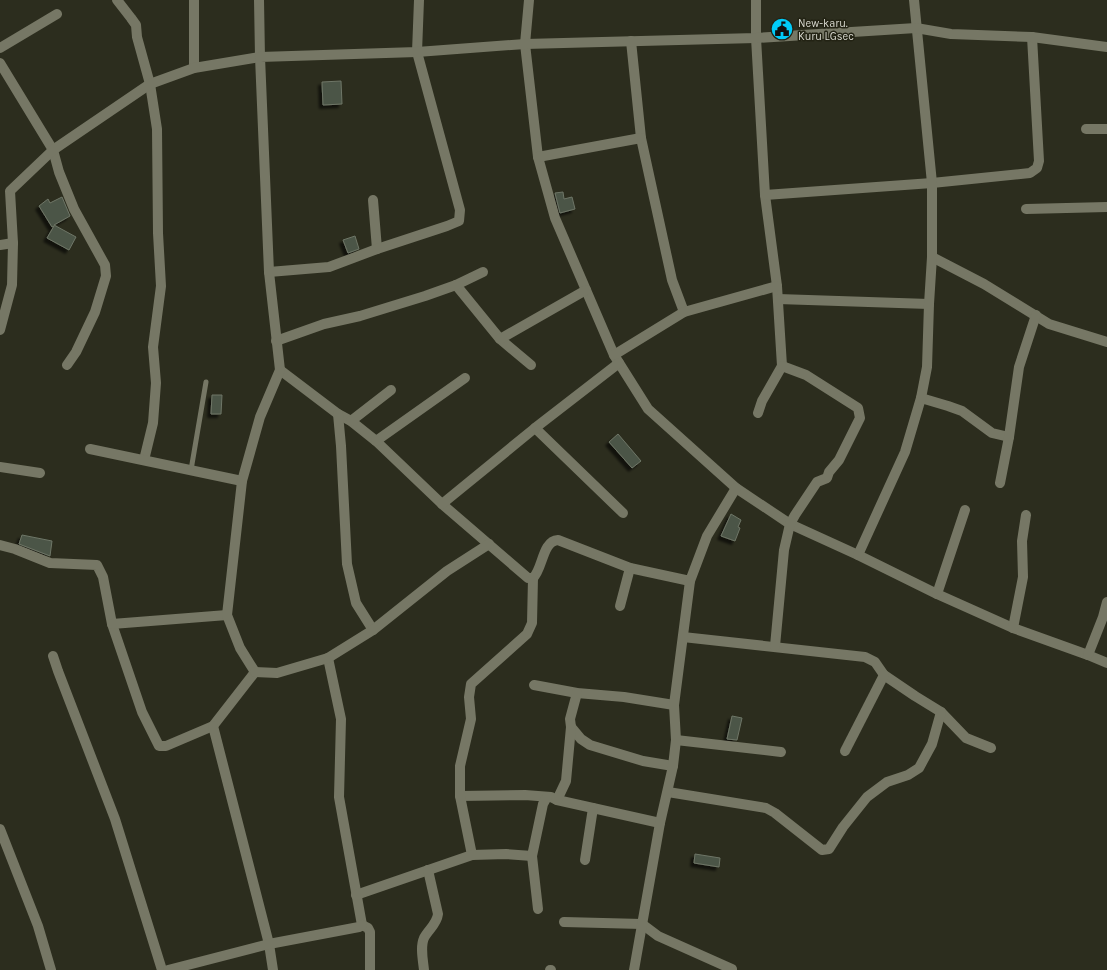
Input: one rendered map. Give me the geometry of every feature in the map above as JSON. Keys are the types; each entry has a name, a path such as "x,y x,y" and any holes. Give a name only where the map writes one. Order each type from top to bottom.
{"street":[{"path":"116,0 136,25 137,37 150,84 157,130 158,233 161,286 153,347 156,382 153,423 144,460"},
{"path":"194,0 194,68"},
{"path":"255,672 240,648 227,615 242,481 260,417 280,370 269,272 259,0"},
{"path":"269,272 329,267 459,221 460,210 418,52 419,0"},
{"path":"529,0 525,44 538,157 555,218 616,359 648,409 736,488 790,524 858,555 937,594 1013,628 1107,663"},
{"path":"756,0 756,38 765,195 777,286 782,366 762,401 758,413"},
{"path":"858,555 905,452 921,398 926,367 932,257 932,183 914,0"},
{"path":"0,48 57,14"},
{"path":"0,330 2,316 12,285 13,243 5,192 53,150 150,84 194,68 260,57 418,52 525,44 756,38 916,28 950,34 1032,37 1107,47"},
{"path":"765,195 932,183 1030,173 1037,168 1039,161 1032,37"},
{"path":"631,41 641,138 672,280 684,312"},
{"path":"0,63 53,150 59,172 74,209 105,265 106,276 95,312 76,352 67,365"},
{"path":"1086,129 1107,130"},
{"path":"538,157 641,138"},
{"path":"373,200 377,249"},
{"path":"1026,209 1107,207"},
{"path":"0,245 13,243"},
{"path":"932,257 984,284 1049,324 1107,342"},
{"path":"276,341 324,324 360,316 425,296 456,285 483,272"},
{"path":"456,285 500,339 531,365"},
{"path":"442,504 616,359 684,312 777,286"},
{"path":"500,339 586,290"},
{"path":"778,299 929,304"},
{"path":"1000,483 1009,437 1019,367 1036,315"},
{"path":"774,646 784,550 790,524 795,514 817,482 827,478 829,472 839,460 860,418 858,408 806,374 782,366"},
{"path":"280,370 338,414 352,421 376,441 442,504 528,578 533,578"},
{"path":"376,441 465,378"},
{"path":"352,421 391,390"},
{"path":"921,398 962,412 992,433 1009,437"},
{"path":"338,414 348,564 356,603 373,630"},
{"path":"535,428 623,513"},
{"path":"90,449 242,481"},
{"path":"0,467 40,473"},
{"path":"634,970 660,824 673,766 676,740 674,704 684,637 690,581 707,536 736,488"},
{"path":"937,594 965,510"},
{"path":"1013,628 1023,577 1022,541 1026,515"},
{"path":"472,855 460,796 460,766 471,719 469,696 471,684 527,634 532,623 533,578 536,575 543,555 550,543 554,540 558,540 630,568 690,581"},
{"path":"255,672 277,672 328,658 373,630 447,571 489,544"},
{"path":"0,545 15,549 50,563 97,565 103,577 112,624 142,712 159,746 166,746 213,726 255,672"},
{"path":"620,606 630,568"},
{"path":"1088,655 1103,617 1107,602"},
{"path":"112,624 227,615"},
{"path":"684,637 865,657 875,662 884,675 941,712 966,738 991,748"},
{"path":"53,656 115,819 162,970"},
{"path":"328,658 341,720 339,797 362,925"},
{"path":"845,751 884,675"},
{"path":"534,685 577,693 624,697 674,704"},
{"path":"557,800 566,781 571,727 570,719 577,693"},
{"path":"668,792 766,808 775,813 822,850 830,849 843,827 868,797 887,782 908,775 919,768 932,744 941,712"},
{"path":"213,726 269,944 273,970"},
{"path":"571,727 581,740 590,745 643,761 673,766"},
{"path":"570,742 581,740"},
{"path":"676,740 781,752"},
{"path":"460,796 551,796 557,800 660,824"},
{"path":"538,909 532,856 543,804 547,797"},
{"path":"585,860 593,808"},
{"path":"0,832 38,926 51,970"},
{"path":"356,895 472,855 506,854 532,856"},
{"path":"424,970 423,942 436,922 438,914 428,870"},
{"path":"564,922 642,924 658,936 732,969"},
{"path":"168,970 269,944 359,927 362,925"},
{"path":"362,925 368,928 370,932 370,970"}],"lane":[{"path":"191,470 206,382"}],"building":[{"path":"341,81 342,104 323,105 322,82"},
{"path":"563,192 564,199 572,197 575,209 560,213 555,193"},
{"path":"62,197 70,216 54,225 76,237 69,250 47,238 54,226 52,227 39,206 48,199 50,203"},
{"path":"355,236 359,249 348,253 343,240"},
{"path":"212,395 222,395 221,414 211,414"},
{"path":"618,434 641,461 632,468 609,442"},
{"path":"731,514 741,520 738,527 740,528 735,541 721,536"},
{"path":"22,535 52,541 50,556 19,544"},
{"path":"732,716 742,718 737,740 727,739"},
{"path":"695,854 720,858 719,867 694,863"}],"place":[{"name":"New-karu. Kuru LGsec","path":"782,29"}]}
